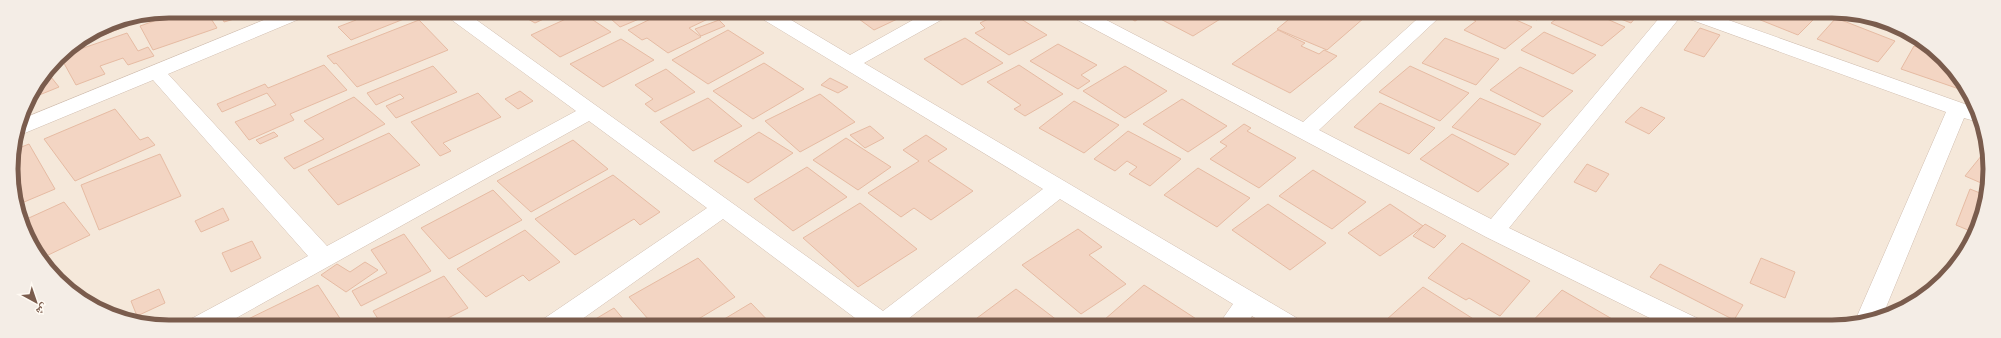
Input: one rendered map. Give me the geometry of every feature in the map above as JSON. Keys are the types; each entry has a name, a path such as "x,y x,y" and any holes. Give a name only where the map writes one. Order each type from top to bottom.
{"street":[{"path":"24,126 285,18"},
{"path":"462,18 592,111 874,320"},
{"path":"775,18 1279,320"},
{"path":"849,62 930,18"},
{"path":"1088,18 1494,231 1678,320"},
{"path":"1305,132 1429,18"},
{"path":"1494,231 1669,18"},
{"path":"1704,18 1973,114"},
{"path":"156,72 324,258"},
{"path":"1871,315 1958,109"},
{"path":"211,320 592,111"},
{"path":"888,320 1060,188"},
{"path":"561,320 723,208"},
{"path":"1235,320 1249,302"}],"shaded area":[{"path":"159,18 1842,18 1871,23 1890,29 1916,43 1932,55 1946,69 1958,85 1972,111 1982,149 1983,179 1978,208 1972,227 1958,253 1946,269 1932,283 1908,300 1890,309 1871,315 1842,320 159,320 130,315 111,309 85,295 69,283 55,269 43,253 29,227 19,189 18,159 23,130 29,111 43,85 55,69 69,55 93,38 111,29 130,23"}],"building":[{"path":"163,18 211,18 217,28 153,50 140,26"},
{"path":"222,18 237,18 224,22"},
{"path":"354,18 406,18 351,40 338,27 356,20"},
{"path":"530,18 546,18 535,23 528,19"},
{"path":"568,18 590,18 611,32 560,57 531,35"},
{"path":"610,18 641,18 620,27"},
{"path":"653,18 710,18 689,28 701,37 668,53 647,38 642,40 628,30"},
{"path":"858,18 899,18 874,30"},
{"path":"990,18 1019,18 1047,35 1009,55 975,33 985,28 980,23"},
{"path":"1130,18 1140,18 1135,21"},
{"path":"1159,18 1222,18 1193,36"},
{"path":"1290,18 1364,18 1327,50 1277,29"},
{"path":"1470,18 1512,18 1532,27 1505,49 1464,30 1476,21"},
{"path":"1558,18 1605,18 1625,27 1602,46 1551,23"},
{"path":"1618,18 1635,18 1631,23"},
{"path":"1756,18 1815,18 1798,35"},
{"path":"1836,18 1895,41 1878,62 1817,39"},
{"path":"419,20 448,50 357,87 336,63 334,64 327,56"},
{"path":"719,20 725,26 701,36 695,29"},
{"path":"1869,23 1890,29 1894,31"},
{"path":"117,27 119,29 90,40 111,29"},
{"path":"1700,28 1720,35 1704,57 1684,50"},
{"path":"728,30 764,53 708,84 672,60"},
{"path":"1278,30 1305,43 1301,46 1319,54 1324,50 1337,56 1290,93 1232,64"},
{"path":"1544,32 1596,55 1573,74 1521,50"},
{"path":"127,33 138,51 148,47 154,56 128,65 123,58 100,66 105,74 76,85 63,61 74,51"},
{"path":"965,38 1003,63 962,85 924,59"},
{"path":"1445,38 1499,59 1476,85 1422,63"},
{"path":"621,39 654,60 603,87 570,64"},
{"path":"1058,44 1097,65 1081,75 1090,81 1078,89 1030,61"},
{"path":"1914,46 1925,50 1932,55 1946,69 1960,89 1901,69"},
{"path":"764,63 804,89 753,119 713,91"},
{"path":"324,65 347,90 290,114 294,120 249,140 235,122 276,105 267,93 222,112 217,104 265,84 268,88"},
{"path":"1019,65 1063,94 1025,116 1014,109 1021,105 987,82"},
{"path":"433,66 457,92 396,118 386,106 404,98 400,94 376,105 367,93"},
{"path":"1125,66 1167,91 1125,118 1083,91"},
{"path":"1410,66 1469,93 1440,121 1379,92"},
{"path":"1520,67 1573,91 1543,117 1490,90"},
{"path":"666,69 695,92 655,112 645,104 653,99 635,85"},
{"path":"50,76 59,87 37,96"},
{"path":"830,78 848,87 838,93 821,85"},
{"path":"520,91 533,101 518,109 505,99"},
{"path":"478,93 501,117 443,143 451,151 440,156 411,122"},
{"path":"820,94 855,122 800,152 765,121"},
{"path":"354,97 385,124 294,169 284,158 324,139 304,121"},
{"path":"708,98 742,126 693,151 660,122"},
{"path":"1480,98 1541,124 1515,155 1452,127"},
{"path":"1182,99 1227,126 1188,152 1143,124"},
{"path":"1074,101 1119,125 1084,153 1039,128"},
{"path":"1380,103 1435,128 1409,154 1354,127"},
{"path":"1641,107 1665,118 1649,134 1625,122"},
{"path":"115,109 140,140 148,137 155,145 75,181 44,139"},
{"path":"1244,124 1251,128 1247,131 1296,158 1259,188 1210,159 1227,146 1220,142"},
{"path":"870,126 884,138 865,148 850,135"},
{"path":"1128,131 1181,159 1150,186 1129,174 1137,167 1127,161 1115,171 1094,159"},
{"path":"274,132 278,136 260,144 256,140"},
{"path":"759,132 793,153 748,183 714,161"},
{"path":"389,133 420,165 338,205 308,170"},
{"path":"1452,134 1509,164 1478,192 1420,159"},
{"path":"926,135 947,149 928,161 973,191 931,220 914,208 901,217 868,193 919,161 903,150"},
{"path":"846,138 891,167 858,190 813,160"},
{"path":"573,140 608,169 531,212 497,181"},
{"path":"29,144 55,189 22,203 18,179 19,148"},
{"path":"160,154 181,196 99,230 81,185"},
{"path":"1983,154 1983,184 1965,176"},
{"path":"1587,164 1609,174 1596,192 1574,182"},
{"path":"807,167 847,197 793,231 754,199"},
{"path":"1198,168 1250,198 1217,227 1164,195"},
{"path":"1313,170 1366,202 1332,229 1279,196"},
{"path":"613,175 660,212 640,225 634,219 575,255 535,219"},
{"path":"1970,189 1981,193 1978,208 1970,231 1956,225"},
{"path":"493,190 522,220 449,259 421,228"},
{"path":"64,202 90,235 45,256 29,227 26,219"},
{"path":"860,203 917,249 858,287 803,238"},
{"path":"1268,204 1326,243 1290,270 1232,230"},
{"path":"1390,204 1423,226 1380,256 1348,233"},
{"path":"223,208 229,220 201,232 195,221"},
{"path":"1425,224 1446,236 1434,248 1413,236"},
{"path":"1078,229 1102,247 1089,255 1126,284 1081,314 1022,265"},
{"path":"525,230 560,262 529,281 523,275 486,297 457,269"},
{"path":"404,234 431,271 361,306 352,291 387,273 371,250"},
{"path":"252,241 261,258 231,272 222,253"},
{"path":"1462,243 1530,281 1500,316 1469,298 1466,300 1428,278"},
{"path":"698,258 735,297 697,320 649,320 629,297"},
{"path":"1761,258 1795,272 1785,298 1750,283"},
{"path":"365,262 378,270 346,292 321,275 337,264 350,272"},
{"path":"1660,264 1743,305 1734,320 1650,277"},
{"path":"444,276 468,308 444,320 379,320 373,311"},
{"path":"318,285 341,320 246,320"},
{"path":"1144,285 1198,320 1104,320"},
{"path":"1423,287 1475,320 1386,320"},
{"path":"159,289 165,303 137,316 131,301"},
{"path":"1016,289 1057,320 974,320"},
{"path":"1562,290 1614,320 1534,320"},
{"path":"751,303 767,320 723,320"},
{"path":"614,308 624,320 594,320"}]}
